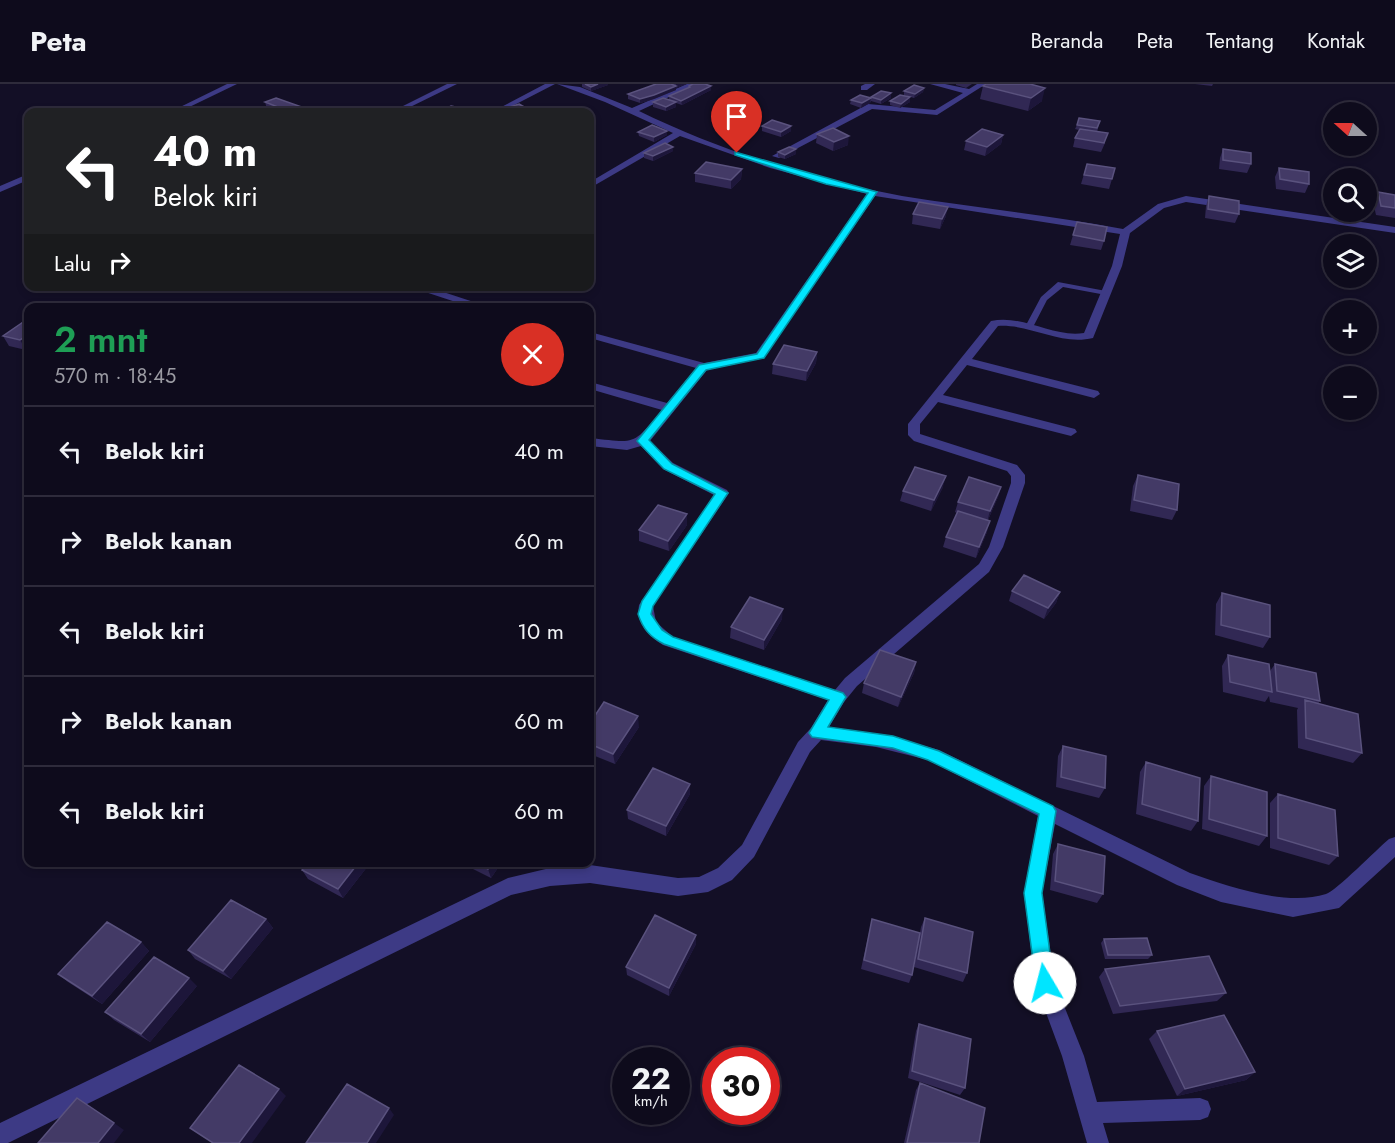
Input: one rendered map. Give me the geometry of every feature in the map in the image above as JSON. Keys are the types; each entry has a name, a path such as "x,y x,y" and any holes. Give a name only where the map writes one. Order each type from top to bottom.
{"street":[{"path":"182,108 233,84"},
{"path":"403,108 453,84"},
{"path":"504,108 551,84"},
{"path":"561,84 595,93 680,133 829,182 873,192 1125,232"},
{"path":"633,111 693,84"},
{"path":"934,84 971,92"},
{"path":"765,162 871,106 937,113 982,84"},
{"path":"594,183 680,133"},
{"path":"0,189 24,179"},
{"path":"594,336 690,362 703,368 760,356 873,192"},
{"path":"0,1135 508,886 550,877 590,874 678,887 701,886 725,874 748,851 804,747 817,733 838,697 895,642 969,583 984,568 996,547 1018,483 1018,475 1012,468 925,441 914,435 914,424 995,323 1089,336 1123,246 1125,232 1169,202 1186,199 1395,230"},
{"path":"438,291 473,303"},
{"path":"966,361 1094,394"},
{"path":"594,442 627,446 643,441 703,368"},
{"path":"594,386 670,408"},
{"path":"935,397 1071,432"},
{"path":"643,441 668,466 722,493 646,605 644,614 648,625 657,634 669,640 838,697"},
{"path":"817,733 859,736 893,742 933,755 1184,879 1221,893 1293,908 1332,902 1395,845"},
{"path":"1048,811 1033,893 1045,983 1073,1056 1098,1143"},
{"path":"1089,1113 1200,1109"}],"lane":[{"path":"1029,327 1044,299 1061,284 1106,293"}],"building":[{"path":"656,84 676,86 640,99 628,94"},
{"path":"693,84 711,86 681,101 669,96 690,87"},
{"path":"986,84 1030,84 1045,88 1031,98 983,86"},
{"path":"914,85 924,88 915,94 904,91"},
{"path":"881,91 891,93 881,100 871,97"},
{"path":"860,95 871,98 862,103 851,100"},
{"path":"900,95 910,97 901,104 890,101"},
{"path":"276,98 299,106 280,108 265,102"},
{"path":"663,98 676,102 666,107 653,102"},
{"path":"519,104 526,108 506,108"},
{"path":"1079,118 1100,121 1097,128 1077,125"},
{"path":"772,120 791,126 781,132 762,126"},
{"path":"652,125 667,131 654,137 638,132"},
{"path":"833,128 849,136 834,142 817,134"},
{"path":"982,129 1003,135 987,147 966,141"},
{"path":"1080,129 1108,133 1104,143 1075,138"},
{"path":"665,143 673,147 653,156 644,153"},
{"path":"789,147 796,149 785,155 778,152"},
{"path":"1223,149 1251,153 1251,164 1223,160"},
{"path":"706,162 742,169 731,180 695,173"},
{"path":"1087,164 1115,168 1112,179 1084,175"},
{"path":"1279,168 1309,172 1309,184 1280,179"},
{"path":"1378,192 1395,195 1395,208 1381,206"},
{"path":"1209,196 1239,201 1239,214 1208,209"},
{"path":"919,202 948,207 942,219 913,214"},
{"path":"1077,222 1107,227 1104,241 1073,235"},
{"path":"24,321 24,338 20,340 3,336"},
{"path":"784,345 817,352 807,371 773,364"},
{"path":"915,467 946,476 934,500 903,491"},
{"path":"1138,475 1179,484 1177,510 1134,500"},
{"path":"969,477 1001,487 990,511 958,502"},
{"path":"658,505 687,514 668,541 639,530"},
{"path":"958,511 990,521 979,547 946,537"},
{"path":"1024,575 1060,592 1048,608 1012,591"},
{"path":"1222,593 1270,605 1270,637 1221,625"},
{"path":"750,597 783,609 764,640 731,627"},
{"path":"880,650 916,662 901,697 864,683"},
{"path":"1228,655 1269,664 1272,692 1230,682"},
{"path":"1275,664 1316,673 1320,701 1277,691"},
{"path":"1305,700 1358,714 1362,753 1306,738"},
{"path":"604,702 638,716 613,754 594,746 594,717"},
{"path":"1063,746 1106,756 1105,788 1061,777"},
{"path":"1146,762 1200,778 1198,821 1142,804"},
{"path":"653,768 690,784 666,826 627,810"},
{"path":"1211,776 1267,792 1267,836 1209,819"},
{"path":"1278,794 1335,810 1338,856 1278,838"},
{"path":"1058,844 1105,856 1103,894 1055,881"},
{"path":"305,867 355,867 338,889 302,870"},
{"path":"231,900 266,919 223,971 188,950"},
{"path":"655,915 696,935 669,988 626,967"},
{"path":"925,918 973,932 967,973 918,959"},
{"path":"872,919 920,933 912,975 864,960"},
{"path":"107,922 141,942 92,996 58,974"},
{"path":"1147,938 1152,955 1108,955 1104,939"},
{"path":"1209,956 1226,993 1120,1006 1105,969"},
{"path":"154,957 189,978 141,1034 105,1012"},
{"path":"1224,1015 1255,1072 1185,1089 1157,1031"},
{"path":"919,1024 971,1039 965,1088 912,1071"},
{"path":"239,1065 279,1089 239,1143 213,1143 190,1128"},
{"path":"920,1083 985,1108 979,1143 907,1143"},
{"path":"347,1084 389,1108 367,1143 306,1143"},
{"path":"77,1098 114,1123 98,1143 38,1143"}],"route":[{"path":"737,153 829,182 873,192 760,356 703,368 643,441 668,466 722,493 646,605 644,614 648,625 657,634 669,640 838,697 817,733 859,736 893,742 933,755 1048,811 1033,893 1045,983"}]}
